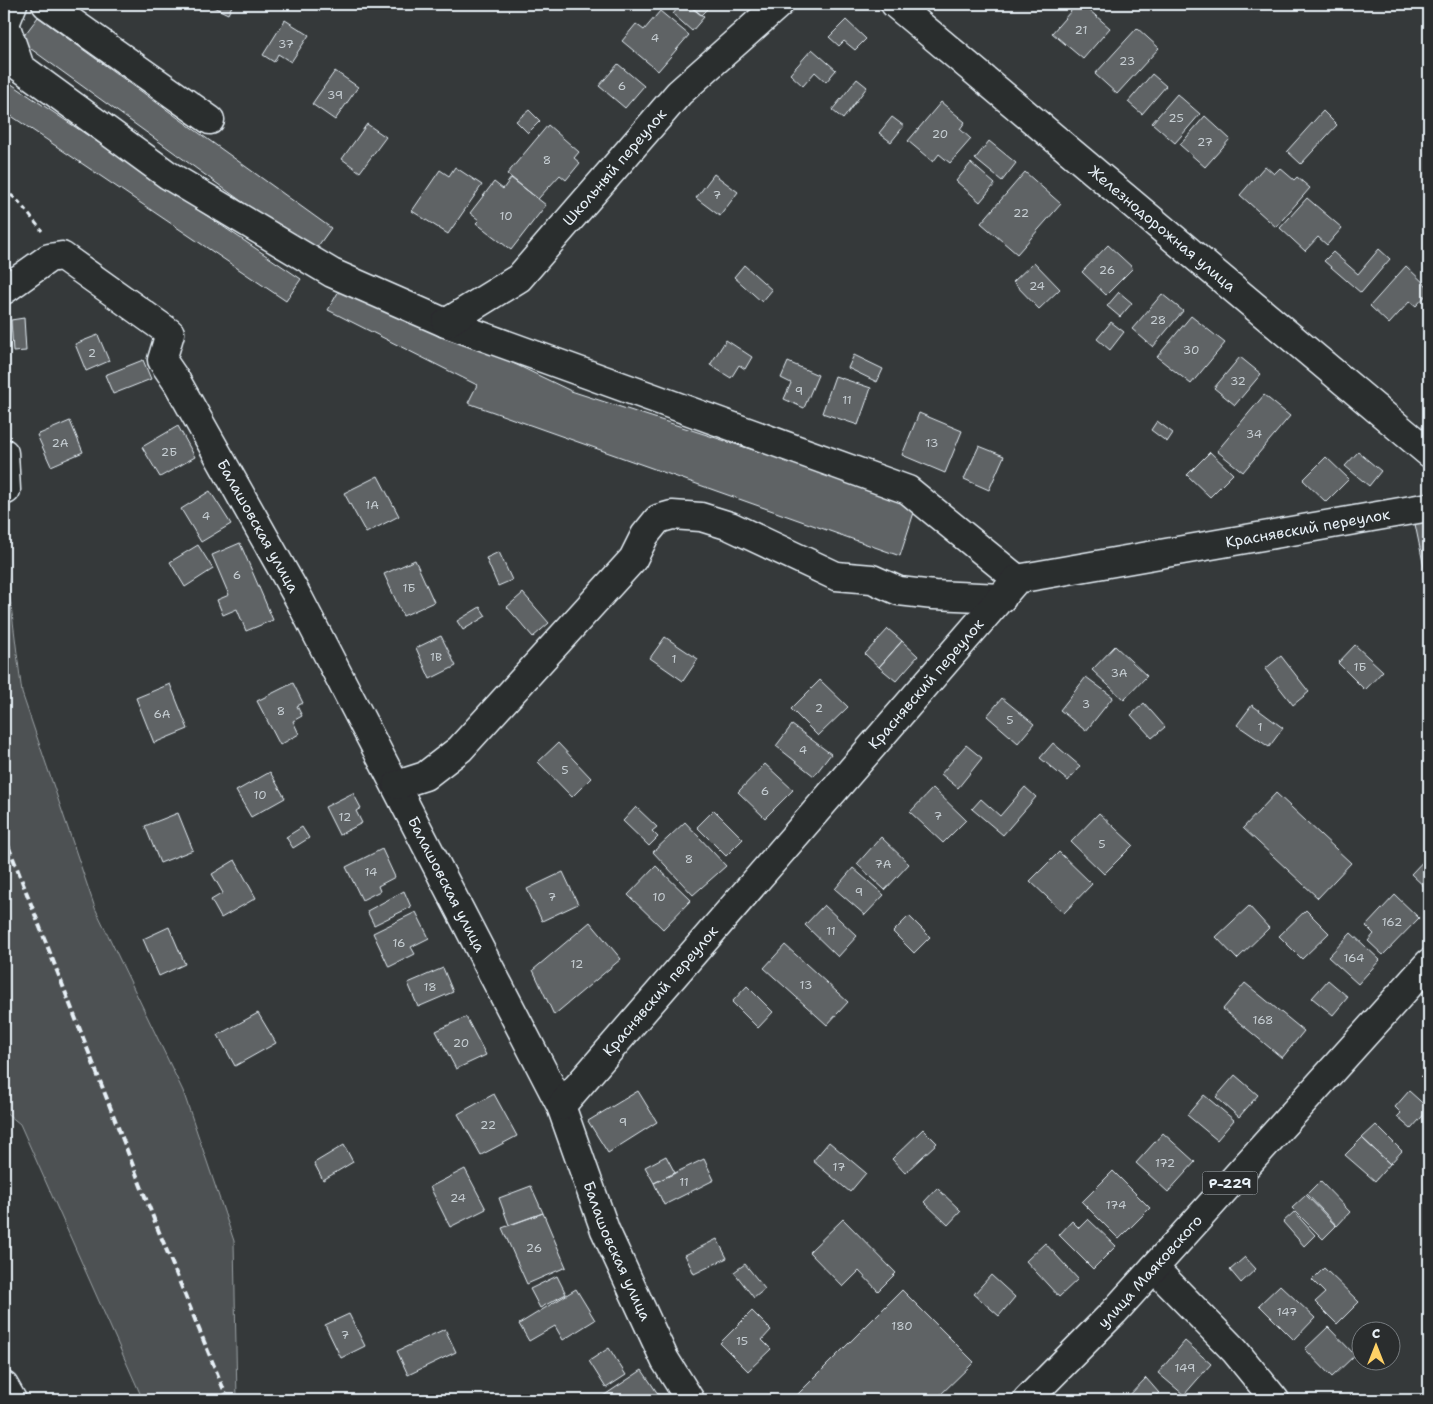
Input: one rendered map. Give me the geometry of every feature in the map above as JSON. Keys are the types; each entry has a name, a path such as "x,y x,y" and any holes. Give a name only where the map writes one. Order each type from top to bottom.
{"street":[{"path":"13,4 4,24 20,67 168,174 332,273 446,323 908,490 1009,588"},
{"path":"46,4 210,120"},
{"name":"Школьный переулок","path":"446,323 520,278 679,93 779,4"},
{"name":"Железнодорожная улица","path":"895,4 1429,453"},
{"path":"4,290 49,258 62,256"},
{"name":"Балашовская улица","path":"62,256 170,333 162,360 177,382 300,599 561,1106 605,1230 665,1360 690,1400"},
{"path":"4,453 6,490"},
{"name":"Краснявский переулок","path":"561,1106 1009,588 1429,507"},
{"path":"397,785 425,776 460,749 633,559 645,535 658,519 672,515 701,517 730,526 836,576 872,579 899,590 934,595 1009,588"},
{"name":"улица Маяковского","path":"1027,1400 1154,1268 1429,962"},
{"path":"1154,1268 1235,1351 1275,1400"},
{"path":"4,1386 12,1400"}],"path":[{"path":"4,189 19,202 62,256"}],"shaded area":[{"path":"4,550 22,693 95,908 183,1091 234,1241 237,1400 143,1400 20,1124 4,1111"}],"building":[{"path":"207,4 233,4 228,14"},
{"path":"681,4 688,4 704,17 692,31 673,14"},
{"path":"696,4 712,4 701,15 692,8"},
{"path":"1077,4 1082,4 1110,28 1083,59 1052,33"},
{"path":"660,11 689,35 658,71 622,41 636,24 644,30"},
{"path":"38,17 331,228 313,253 20,41"},
{"path":"285,20 309,35 291,62 278,54 274,62 263,55"},
{"path":"846,20 866,39 855,50 844,41 839,46 829,37"},
{"path":"1137,28 1159,48 1117,94 1095,74"},
{"path":"812,49 836,70 826,82 815,72 803,86 790,74"},
{"path":"618,64 644,86 625,108 599,86"},
{"path":"335,71 358,87 335,120 312,104"},
{"path":"1152,74 1166,86 1142,114 1128,102"},
{"path":"4,79 301,279 286,301 4,111"},
{"path":"857,79 867,87 843,119 832,110"},
{"path":"1177,94 1200,114 1175,143 1152,123"},
{"path":"941,102 965,122 960,129 971,139 950,163 939,154 933,162 908,141"},
{"path":"529,110 540,121 528,133 516,121"},
{"path":"1323,111 1337,125 1301,164 1287,151"},
{"path":"1205,116 1230,139 1205,167 1180,145"},
{"path":"892,117 904,126 891,142 879,133"},
{"path":"367,124 386,137 360,172 342,159"},
{"path":"548,125 579,152 574,158 580,163 566,180 560,175 538,199 507,174"},
{"path":"989,141 1016,163 1002,181 975,159"},
{"path":"971,163 995,184 980,202 956,181"},
{"path":"1265,166 1274,174 1280,168 1294,180 1297,177 1310,188 1276,227 1240,195"},
{"path":"455,167 482,185 448,234 412,211 440,170 449,176"},
{"path":"1025,172 1061,204 1017,254 981,223"},
{"path":"714,174 738,192 720,216 696,198"},
{"path":"511,178 546,205 511,250 476,223 479,220 470,213 494,182 503,189"},
{"path":"1307,198 1342,228 1327,245 1318,237 1305,251 1280,228"},
{"path":"1108,245 1133,268 1106,295 1082,272"},
{"path":"1379,249 1390,259 1361,293 1324,261 1333,252 1358,274"},
{"path":"1034,262 1060,289 1039,309 1013,282"},
{"path":"744,265 772,290 762,302 734,277"},
{"path":"1406,266 1429,288 1429,292 1416,306 1410,301 1389,324 1370,306"},
{"path":"344,282 571,391 917,503 900,556 468,403 477,385 328,310"},
{"path":"1119,292 1132,303 1120,317 1107,306"},
{"path":"1162,294 1183,311 1153,347 1132,329"},
{"path":"1191,316 1225,343 1191,384 1157,357"},
{"path":"24,318 26,351 13,352 11,320"},
{"path":"1111,322 1124,332 1110,350 1097,339"},
{"path":"98,335 109,361 86,371 75,344"},
{"path":"726,340 752,357 745,369 739,365 731,378 710,365"},
{"path":"854,355 883,369 877,382 848,368"},
{"path":"1240,357 1261,374 1235,405 1214,388"},
{"path":"143,360 151,379 113,394 105,375"},
{"path":"788,362 818,375 804,408 784,399 791,383 781,378"},
{"path":"835,376 871,388 858,425 822,413"},
{"path":"1264,395 1290,416 1243,472 1217,451"},
{"path":"919,413 962,431 945,473 902,455"},
{"path":"70,421 83,452 51,466 37,435"},
{"path":"1157,421 1173,433 1167,442 1151,430"},
{"path":"178,426 195,457 160,477 142,447"},
{"path":"979,446 1004,456 989,490 964,479"},
{"path":"1210,452 1233,474 1210,497 1187,475"},
{"path":"1358,452 1381,471 1369,486 1345,466"},
{"path":"1326,457 1349,479 1326,502 1303,480"},
{"path":"378,476 399,516 366,533 344,493"},
{"path":"210,491 231,524 201,542 181,509"},
{"path":"1429,521 1429,576 1426,577 1415,524"},
{"path":"240,543 273,620 246,631 237,609 223,615 217,600 229,595 212,555"},
{"path":"198,545 213,569 185,587 170,562"},
{"path":"499,552 512,580 498,586 486,558"},
{"path":"415,560 434,602 403,616 384,574"},
{"path":"523,593 549,623 533,637 507,607"},
{"path":"480,607 486,616 463,630 457,621"},
{"path":"888,629 902,641 879,667 865,654"},
{"path":"441,636 456,666 430,679 416,648"},
{"path":"665,637 698,659 683,681 650,658"},
{"path":"902,641 918,656 896,681 879,667"},
{"path":"1355,645 1383,671 1365,690 1338,663"},
{"path":"1115,646 1147,676 1124,700 1092,670"},
{"path":"1281,656 1309,692 1293,705 1265,669"},
{"path":"1086,677 1113,697 1086,731 1060,710"},
{"path":"820,680 848,707 818,736 791,709"},
{"path":"293,683 303,703 297,706 302,716 293,721 299,734 280,745 257,701"},
{"path":"170,684 188,729 154,743 136,698"},
{"path":"1002,698 1034,724 1018,743 987,716"},
{"path":"1144,703 1165,727 1152,738 1131,715"},
{"path":"1252,705 1283,728 1269,747 1237,725"},
{"path":"792,725 831,754 814,776 776,746"},
{"path":"558,743 591,778 572,797 538,762"},
{"path":"1053,743 1080,766 1068,781 1040,758"},
{"path":"966,745 982,758 958,788 941,774"},
{"path":"765,764 793,790 765,818 738,792"},
{"path":"270,772 285,798 251,817 236,791"},
{"path":"1025,787 1036,797 1003,835 972,809 981,799 1000,816"},
{"path":"933,788 966,820 943,843 910,812"},
{"path":"353,793 361,808 356,811 362,823 339,835 325,807"},
{"path":"1276,793 1351,863 1318,898 1243,828"},
{"path":"636,807 657,827 652,831 658,837 649,846 623,821"},
{"path":"714,810 743,839 726,856 697,827"},
{"path":"178,813 193,850 160,863 145,826"},
{"path":"1099,813 1133,845 1104,874 1071,842"},
{"path":"685,822 726,866 693,895 653,852"},
{"path":"302,827 309,838 293,848 286,837"},
{"path":"881,837 909,864 885,890 857,864"},
{"path":"382,849 395,877 378,886 380,891 362,900 346,867"},
{"path":"1059,852 1092,884 1064,913 1030,881"},
{"path":"1429,855 1429,891 1411,874"},
{"path":"235,860 256,898 221,918 211,900 223,893 212,874"},
{"path":"656,866 691,900 663,929 628,895"},
{"path":"853,868 884,895 865,915 835,889"},
{"path":"563,872 578,904 542,921 527,889"},
{"path":"404,891 411,907 374,925 367,911"},
{"path":"1395,895 1419,918 1383,955 1368,941 1374,934 1366,926"},
{"path":"824,905 857,936 838,957 805,925"},
{"path":"1249,906 1269,928 1237,959 1216,937"},
{"path":"1306,910 1329,933 1302,959 1279,936"},
{"path":"416,912 429,938 411,947 415,954 389,967 373,933"},
{"path":"909,916 930,937 914,953 893,932"},
{"path":"590,922 621,959 554,1015 533,970"},
{"path":"169,927 185,964 159,976 143,939"},
{"path":"1351,933 1380,960 1358,984 1328,957"},
{"path":"785,945 848,1002 827,1025 764,968"},
{"path":"443,968 453,992 418,1007 408,983"},
{"path":"1328,980 1348,997 1333,1015 1312,998"},
{"path":"1245,983 1304,1031 1282,1058 1223,1009"},
{"path":"747,986 773,1012 758,1028 732,1002"},
{"path":"258,1013 276,1043 235,1066 218,1035"},
{"path":"466,1017 486,1055 456,1069 436,1031"},
{"path":"1429,1067 1429,1084 1421,1076"},
{"path":"1235,1075 1258,1095 1239,1117 1216,1097"},
{"path":"638,1091 657,1122 608,1153 588,1121"},
{"path":"1409,1091 1429,1109 1411,1129 1397,1117 1401,1113 1395,1107"},
{"path":"494,1094 517,1136 481,1155 458,1114"},
{"path":"1204,1095 1234,1120 1217,1140 1187,1115"},
{"path":"1376,1125 1402,1151 1390,1164 1362,1138"},
{"path":"923,1129 937,1143 905,1173 892,1159"},
{"path":"1163,1133 1195,1162 1168,1192 1136,1163"},
{"path":"1362,1138 1390,1164 1375,1181 1345,1155"},
{"path":"829,1142 866,1173 850,1192 813,1161"},
{"path":"344,1145 353,1162 323,1180 314,1163"},
{"path":"666,1156 675,1173 654,1183 645,1167"},
{"path":"704,1159 714,1180 664,1205 654,1183"},
{"path":"465,1169 486,1209 450,1227 430,1187"},
{"path":"1113,1171 1150,1208 1119,1239 1082,1202"},
{"path":"1320,1181 1350,1212 1337,1226 1307,1194"},
{"path":"531,1186 543,1213 509,1225 499,1198"},
{"path":"937,1188 961,1211 948,1225 924,1202"},
{"path":"1306,1195 1336,1226 1323,1239 1292,1208"},
{"path":"1294,1212 1315,1235 1304,1246 1283,1222"},
{"path":"543,1213 566,1267 527,1284 502,1228"},
{"path":"843,1219 896,1273 878,1291 859,1271 843,1287 809,1252"},
{"path":"1088,1219 1116,1246 1093,1269 1059,1235 1072,1221 1079,1228"},
{"path":"717,1239 727,1258 694,1274 685,1255"},
{"path":"1045,1243 1078,1279 1059,1297 1026,1261"},
{"path":"1245,1257 1256,1269 1241,1283 1230,1270"},
{"path":"745,1264 765,1289 754,1298 734,1272"},
{"path":"1324,1268 1359,1302 1337,1324 1315,1302 1325,1293 1312,1280"},
{"path":"991,1275 1015,1297 999,1316 974,1294"},
{"path":"557,1276 566,1294 540,1308 530,1289"},
{"path":"1280,1285 1315,1318 1294,1340 1259,1305"},
{"path":"576,1289 595,1320 563,1340 555,1326 529,1341 519,1324"},
{"path":"902,1290 974,1362 935,1400 792,1400"},
{"path":"752,1311 771,1330 762,1340 771,1349 748,1371 720,1343"},
{"path":"349,1314 365,1346 341,1358 325,1325"},
{"path":"1328,1327 1350,1350 1350,1360 1332,1377 1305,1349"},
{"path":"445,1329 456,1352 408,1375 397,1351"},
{"path":"1185,1341 1211,1364 1184,1395 1158,1373"},
{"path":"609,1348 626,1375 606,1388 589,1361"},
{"path":"642,1370 662,1400 597,1400"},
{"path":"1146,1378 1159,1393 1150,1400 1125,1400"}],"railway":[{"path":"4,835 155,1222 228,1400"}]}
